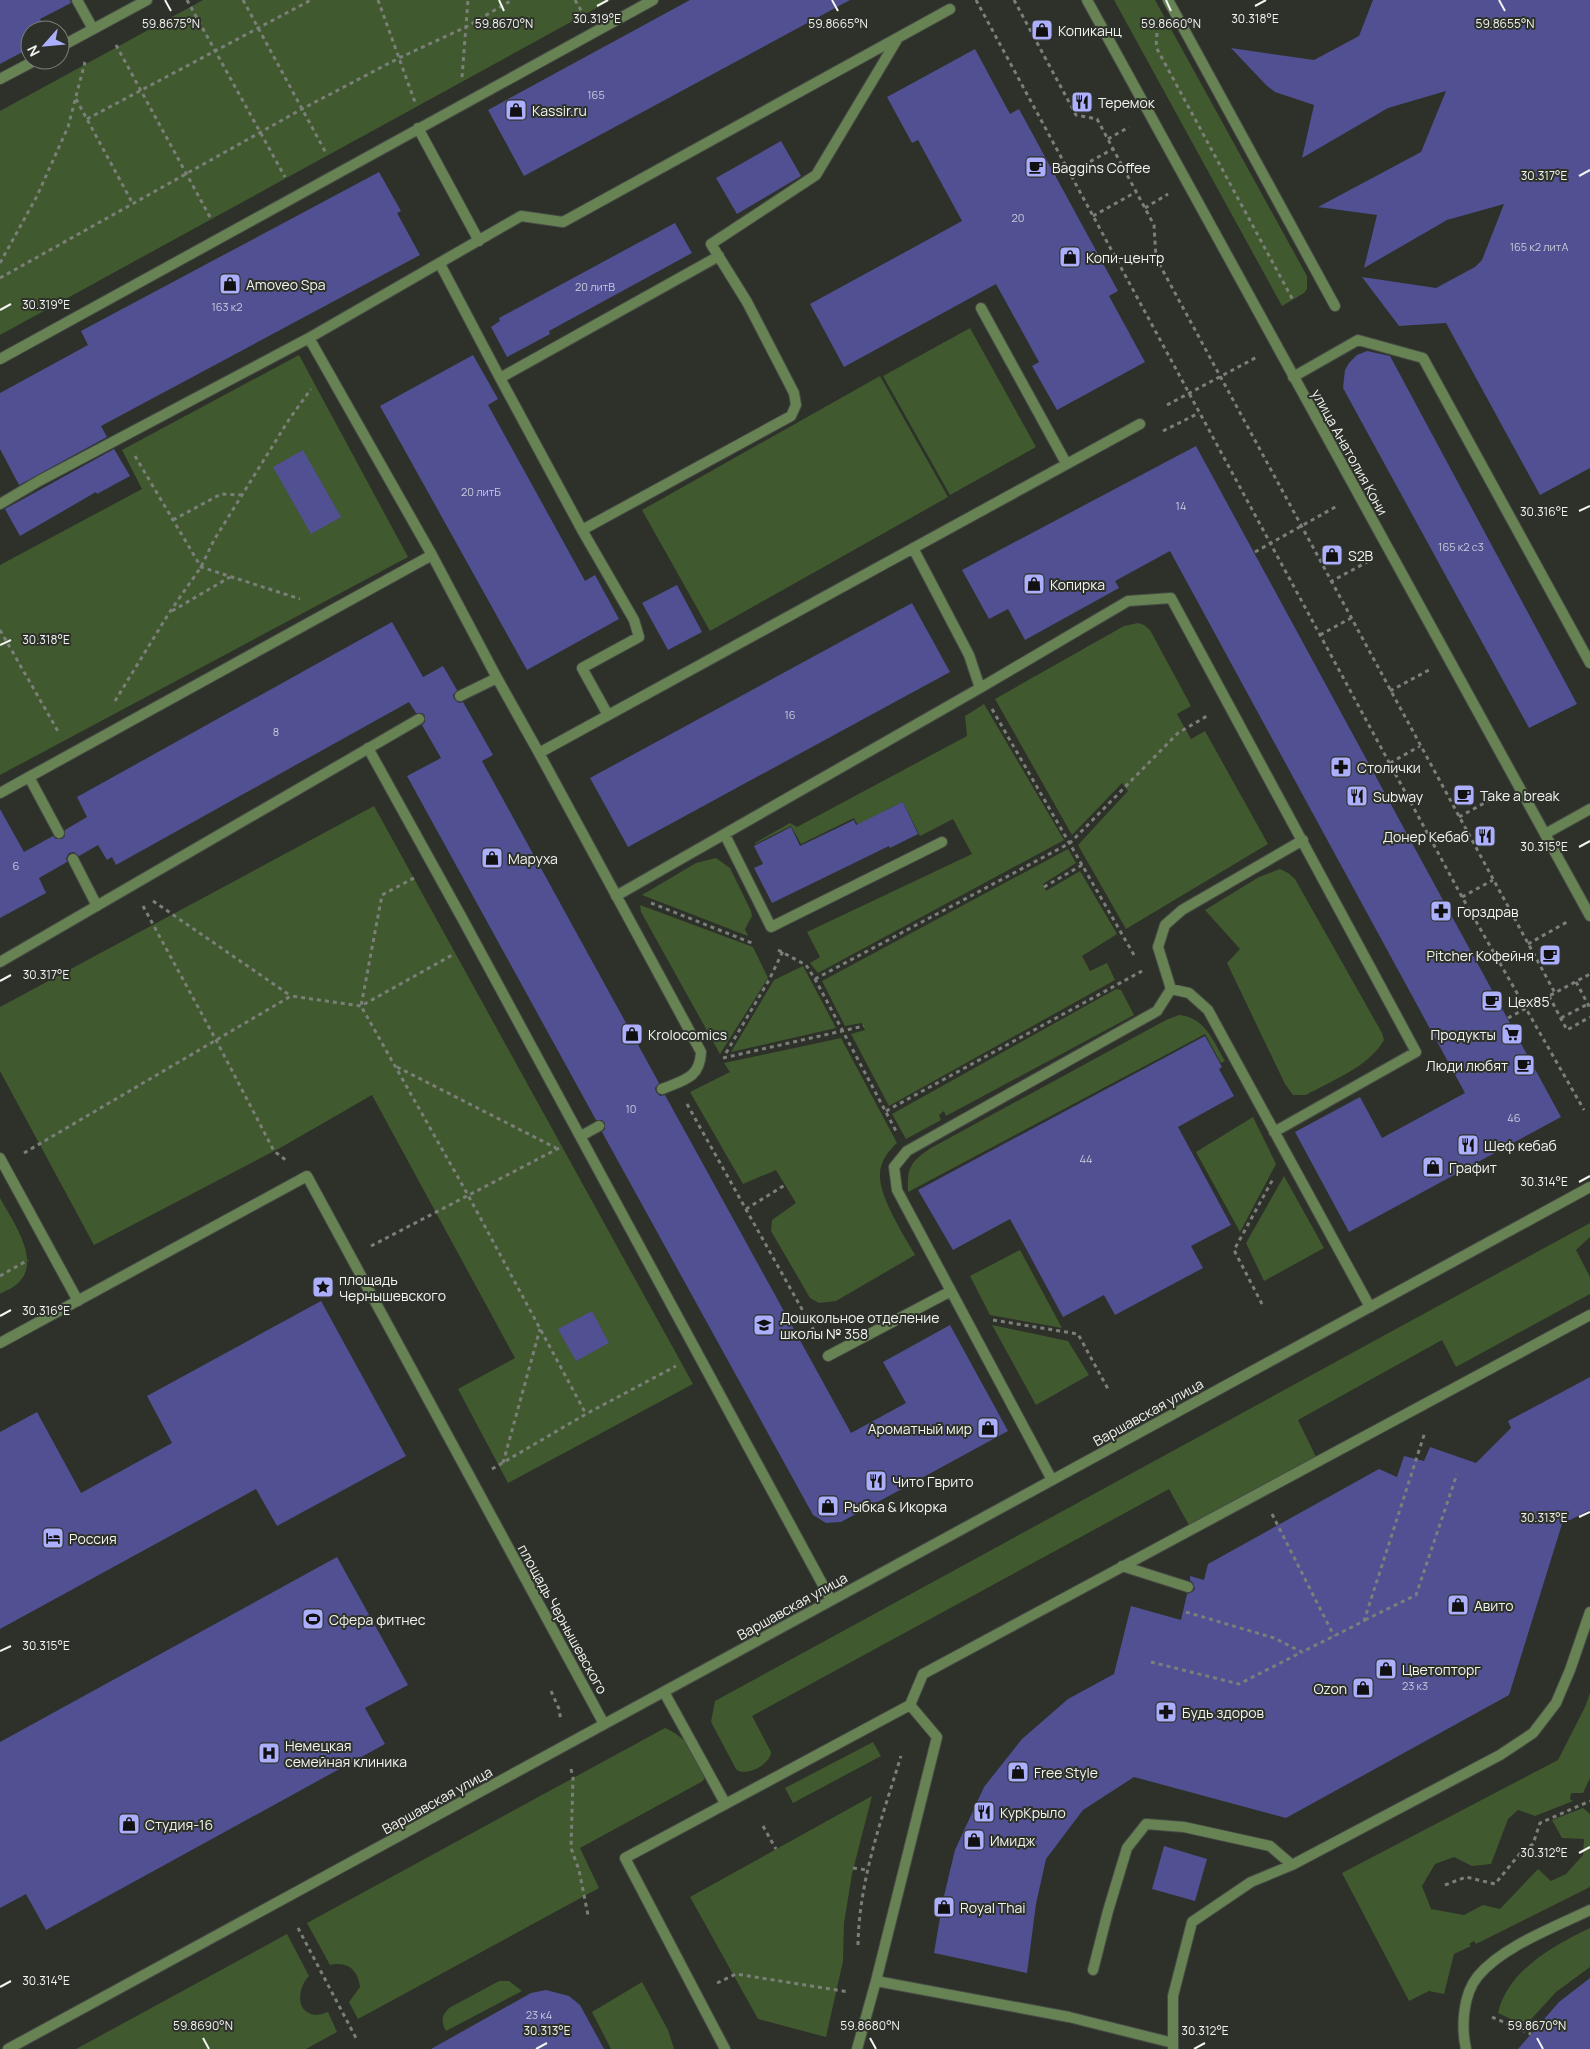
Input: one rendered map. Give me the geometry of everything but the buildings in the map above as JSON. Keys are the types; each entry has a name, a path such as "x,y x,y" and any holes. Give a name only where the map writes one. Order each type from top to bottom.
{"street":[{"path":"77,0 93,29"},
{"path":"70,42 147,0"},
{"path":"0,359 653,0"},
{"name":"улица Анатолия Кони","path":"1086,0 1589,914"},
{"path":"1168,0 1335,306"},
{"path":"0,504 309,338 521,216 563,222 950,10"},
{"path":"582,530 791,416 796,405 794,393 747,302 711,244 816,175 899,38"},
{"path":"0,79 20,68"},
{"path":"418,128 479,241"},
{"path":"500,378 719,256"},
{"path":"440,264 582,530 634,620 639,637 582,668 608,715"},
{"path":"980,308 1066,463"},
{"path":"309,338 432,555 497,678 620,894 701,1052 701,1064 695,1073 676,1084 662,1089"},
{"path":"1293,376 1358,340 1423,358 1590,663"},
{"path":"540,753 1140,424"},
{"path":"913,548 968,655 980,688"},
{"path":"0,793 432,555"},
{"path":"620,894 1128,601 1171,598 1416,1052 1274,1132"},
{"path":"460,696 497,678"},
{"path":"0,962 419,719"},
{"path":"368,748 581,1136 831,1600"},
{"path":"28,777 59,833"},
{"path":"1544,834 1590,809"},
{"path":"725,835 771,926 942,842"},
{"path":"1052,1480 897,1190 894,1167 906,1151 1156,1011 1170,989 1158,947 1165,925 1182,910 1303,840"},
{"path":"73,859 97,906"},
{"path":"1170,989 1189,993 1208,1010 1370,1307"},
{"path":"581,1136 599,1126"},
{"path":"0,1158 78,1301"},
{"path":"0,1343 307,1176"},
{"name":"площадь Чернышевского","path":"307,1176 604,1724"},
{"name":"Варшавская улица","path":"8,2049 1590,1187"},
{"path":"828,1356 951,1291"},
{"path":"725,2049 625,1858 910,1705 923,1674 1590,1315"},
{"path":"1122,1566 1188,1587"},
{"path":"876,1981 1069,2017 1173,2046 1173,1996 1192,1922 1251,1882 1292,1865 1500,1755 1532,1733 1556,1703 1570,1670 1590,1612"},
{"path":"664,1692 725,1803"},
{"path":"857,2049 938,1737 910,1705"},
{"path":"1093,1970 1127,1848 1146,1824 1184,1827 1270,1846 1292,1865"},
{"path":"1466,2049 1463,2035 1466,2000 1478,1976 1499,1958 1526,1942 1590,1910"}],"path":[{"path":"188,0 296,196"},
{"path":"243,0 337,173"},
{"path":"87,119 311,0"},
{"path":"378,0 416,106 418,128"},
{"path":"460,105 468,0"},
{"path":"0,278 302,109 399,58 466,27 512,0"},
{"path":"976,0 1189,393 1198,413 1462,897 1584,1110"},
{"path":"1014,0 1076,115 1097,119 1154,225 1156,258 1330,582 1555,993"},
{"path":"104,23 221,237"},
{"path":"0,263 37,196 68,127 93,29"},
{"path":"1157,31 1156,47 1293,300"},
{"path":"76,99 133,204"},
{"path":"1069,173 1113,149"},
{"path":"1093,216 1136,192"},
{"path":"1167,405 1277,346"},
{"path":"114,703 169,613 201,567 214,540 290,418 327,369"},
{"path":"1140,424 1160,432 1198,413"},
{"path":"124,436 201,567 331,610"},
{"path":"173,520 221,494 242,495"},
{"path":"1255,552 1358,495"},
{"path":"1330,582 1389,550"},
{"path":"169,613 230,576"},
{"path":"1320,635 1351,618"},
{"path":"0,630 70,754"},
{"path":"1390,691 1449,659"},
{"path":"980,688 1083,864 1142,971"},
{"path":"815,979 1070,843 1178,733 1228,703"},
{"path":"1390,763 1420,746"},
{"path":"1459,817 1518,785"},
{"path":"1044,887 1083,864"},
{"path":"434,867 382,896 361,1006 468,1194 586,1414"},
{"path":"1462,897 1493,880"},
{"path":"132,887 291,996 361,1006 457,952"},
{"path":"132,887 216,1040 274,1151 307,1176"},
{"path":"620,894 759,945"},
{"path":"1528,944 1589,914"},
{"path":"775,949 783,951 806,965 844,1032 906,1151"},
{"path":"723,1058 769,980 783,951"},
{"path":"886,1111 1163,960"},
{"path":"1508,1018 1590,974"},
{"path":"1561,1018 1589,1006 1576,982"},
{"path":"43,1142 291,996"},
{"path":"1549,996 1567,1030 1590,1017"},
{"path":"701,1064 864,1026"},
{"path":"395,1066 556,1149"},
{"path":"676,1084 828,1356"},
{"path":"351,1257 581,1136"},
{"path":"1262,1304 1234,1250 1287,1155"},
{"path":"746,1209 785,1185"},
{"path":"0,1276 49,1249"},
{"path":"964,1316 1078,1334 1108,1389"},
{"path":"503,1463 540,1328"},
{"path":"472,1481 586,1414 699,1354"},
{"path":"1364,1621 1428,1424"},
{"path":"1151,1662 1239,1684 1416,1595 1457,1474"},
{"path":"1270,1508 1334,1636"},
{"path":"1196,1614 1274,1638 1302,1652"},
{"path":"551,1691 559,1709 573,1778 571,1848 579,1870 588,1915"},
{"path":"858,1952 859,1928 867,1870 900,1756"},
{"path":"1445,1885 1466,1877 1496,1884 1522,1851 1534,1844 1540,1823 1590,1801"},
{"path":"763,1826 776,1849"},
{"path":"853,1868 867,1870"},
{"path":"298,1928 356,2038"},
{"path":"696,1993 736,1974 850,1992 852,1984"},
{"path":"1492,2017 1531,2034"}],"green space":[{"path":"203,0 611,0 0,335 0,111"},
{"path":"1114,0 1155,0 1307,276 1307,289 1304,293 1282,306"},
{"path":"970,328 1036,447 950,495 883,376"},
{"path":"299,355 408,557 0,775 0,565 142,489 122,450"},
{"path":"880,376 948,497 710,631 642,510"},
{"path":"1138,623 1150,630 1191,706 1177,714 1191,739 1205,731 1268,844 1126,929 1078,845 1128,791 1122,783 1072,835 995,699 1124,626"},
{"path":"984,704 1064,840 818,973 810,963 820,957 807,932 972,854 953,819 920,836 903,802 858,825 854,818 801,844 791,826 755,843 790,823 797,827 967,736 965,716"},
{"path":"374,806 693,1384 508,1483 458,1389 515,1358 372,1095 280,1148 94,1245 0,1071 0,1007"},
{"path":"1068,849 1076,863 1043,884 1046,891 1080,871 1117,934 1082,956 1090,971 1107,963 1115,980 889,1106 851,1034 865,1030 862,1023 845,1026 822,981"},
{"path":"716,858 730,868 751,911 752,916 745,929 748,936 642,895 696,863"},
{"path":"1280,869 1295,879 1382,1033 1384,1040 1378,1049 1360,1065 1306,1095 1293,1095 1285,1084 1227,963 1240,949 1205,910 1259,877"},
{"path":"640,905 753,947 768,978 720,1054 641,912"},
{"path":"803,966 836,1028 731,1052 774,980"},
{"path":"1116,989 1121,990 1134,1015 946,1116 944,1111 939,1115 941,1120 906,1139 892,1114"},
{"path":"1179,1015 1195,1020 1202,1025 1225,1061 1221,1063 1205,1034 908,1192 908,1177 911,1166 918,1157 931,1148 1166,1020"},
{"path":"841,1038 897,1143 883,1160 880,1182 887,1204 915,1255 836,1301 819,1303 810,1298 771,1231 772,1220 796,1203 776,1170 743,1184 690,1092 730,1072 724,1063"},
{"path":"1253,1117 1276,1164 1240,1232 1196,1152"},
{"path":"1284,1176 1324,1248 1264,1281 1246,1243"},
{"path":"0,1198 23,1241 27,1264 24,1275 17,1284 0,1294"},
{"path":"1590,1223 1590,1237 1576,1250 1590,1277 1590,1294 1456,1367 1442,1340 1298,1420 1317,1459 1190,1527 1169,1489 752,1716 771,1752 770,1757 762,1765 751,1771 745,1772 736,1769 711,1722 715,1701"},
{"path":"1020,1250 1062,1328 990,1315 970,1276"},
{"path":"992,1325 1068,1341 1089,1375 1036,1405"},
{"path":"1590,1693 1590,1778 1583,1793 1571,1793 1570,1799 1573,1801 1535,1816 1518,1810 1508,1819 1491,1864 1472,1866 1454,1857 1435,1864 1422,1886 1431,1909 1464,1915 1483,1905 1500,1909 1538,1869 1551,1881 1566,1874 1583,1855 1584,1839 1562,1838 1552,1820 1583,1808 1590,1814 1590,1887 1476,1944 1474,1941 1469,1944 1471,1946 1454,1954 1444,1994 1429,1991 1409,2001 1342,1873 1558,1760 1585,1707"},
{"path":"665,1728 680,1737 690,1748 705,1776 703,1781 580,1848 599,1888 358,2019 349,2002 360,1987 357,1975 346,1965 330,1965 307,1923"},
{"path":"873,1742 881,1756 793,1803 785,1788"},
{"path":"872,1796 852,1874 844,1923 843,1961 826,2037 758,2019 690,1897"},
{"path":"1590,1928 1590,1967 1556,1992 1525,2026 1498,2013 1503,1998 1511,1984 1522,1972 1547,1951"},
{"path":"287,1934 309,1976 302,1986 301,2005 304,2010 316,2015 328,2012 337,2032 306,2049 76,2049"},
{"path":"499,1981 509,1981 522,1991 446,2031 443,2019 444,2014 449,2008"},
{"path":"642,1982 668,2030 674,2049 611,2049 592,2012"}],"place":[{"name":"Копиканц","path":"1042,30"},
{"name":"Теремок","path":"1082,102"},
{"name":"Kassir.ru","path":"516,110"},
{"name":"Baggins Coffee","path":"1036,167"},
{"name":"Копи-центр","path":"1070,257"},
{"name":"Amoveo Spa","path":"230,284"},
{"name":"S2B","path":"1332,555"},
{"name":"Копирка","path":"1034,584"},
{"name":"Столички","path":"1341,767"},
{"name":"Take a break","path":"1464,795"},
{"name":"Subway","path":"1357,796"},
{"name":"Донер Кебаб","path":"1485,836"},
{"name":"Маруха","path":"492,858"},
{"name":"Горздрав","path":"1441,911"},
{"name":"Pitcher Кофейня","path":"1550,955"},
{"name":"Цех85","path":"1492,1001"},
{"name":"Krolocomics","path":"632,1034"},
{"name":"Продукты","path":"1512,1034"},
{"name":"Люди любят","path":"1524,1065"},
{"name":"Шеф кебаб","path":"1468,1145"},
{"name":"Графит","path":"1433,1167"},
{"name":"площадь Чернышевского","path":"323,1287"},
{"name":"Дошкольное отделение школы № 358","path":"764,1325"},
{"name":"Ароматный мир","path":"988,1428"},
{"name":"Чито Гврито","path":"876,1481"},
{"name":"Рыбка & Икорка","path":"828,1506"},
{"name":"Россия","path":"53,1538"},
{"name":"Авито","path":"1458,1605"},
{"name":"Сфера фитнес","path":"313,1619"},
{"name":"Цветопторг","path":"1386,1669"},
{"name":"Ozon","path":"1363,1688"},
{"name":"Будь здоров","path":"1166,1712"},
{"name":"Немецкая семейная клиника","path":"269,1753"},
{"name":"Free Style","path":"1018,1772"},
{"name":"КурКрыло","path":"984,1812"},
{"name":"Студия-16","path":"129,1824"},
{"name":"Имидж","path":"974,1840"},
{"name":"Royal Thai","path":"944,1907"}]}
